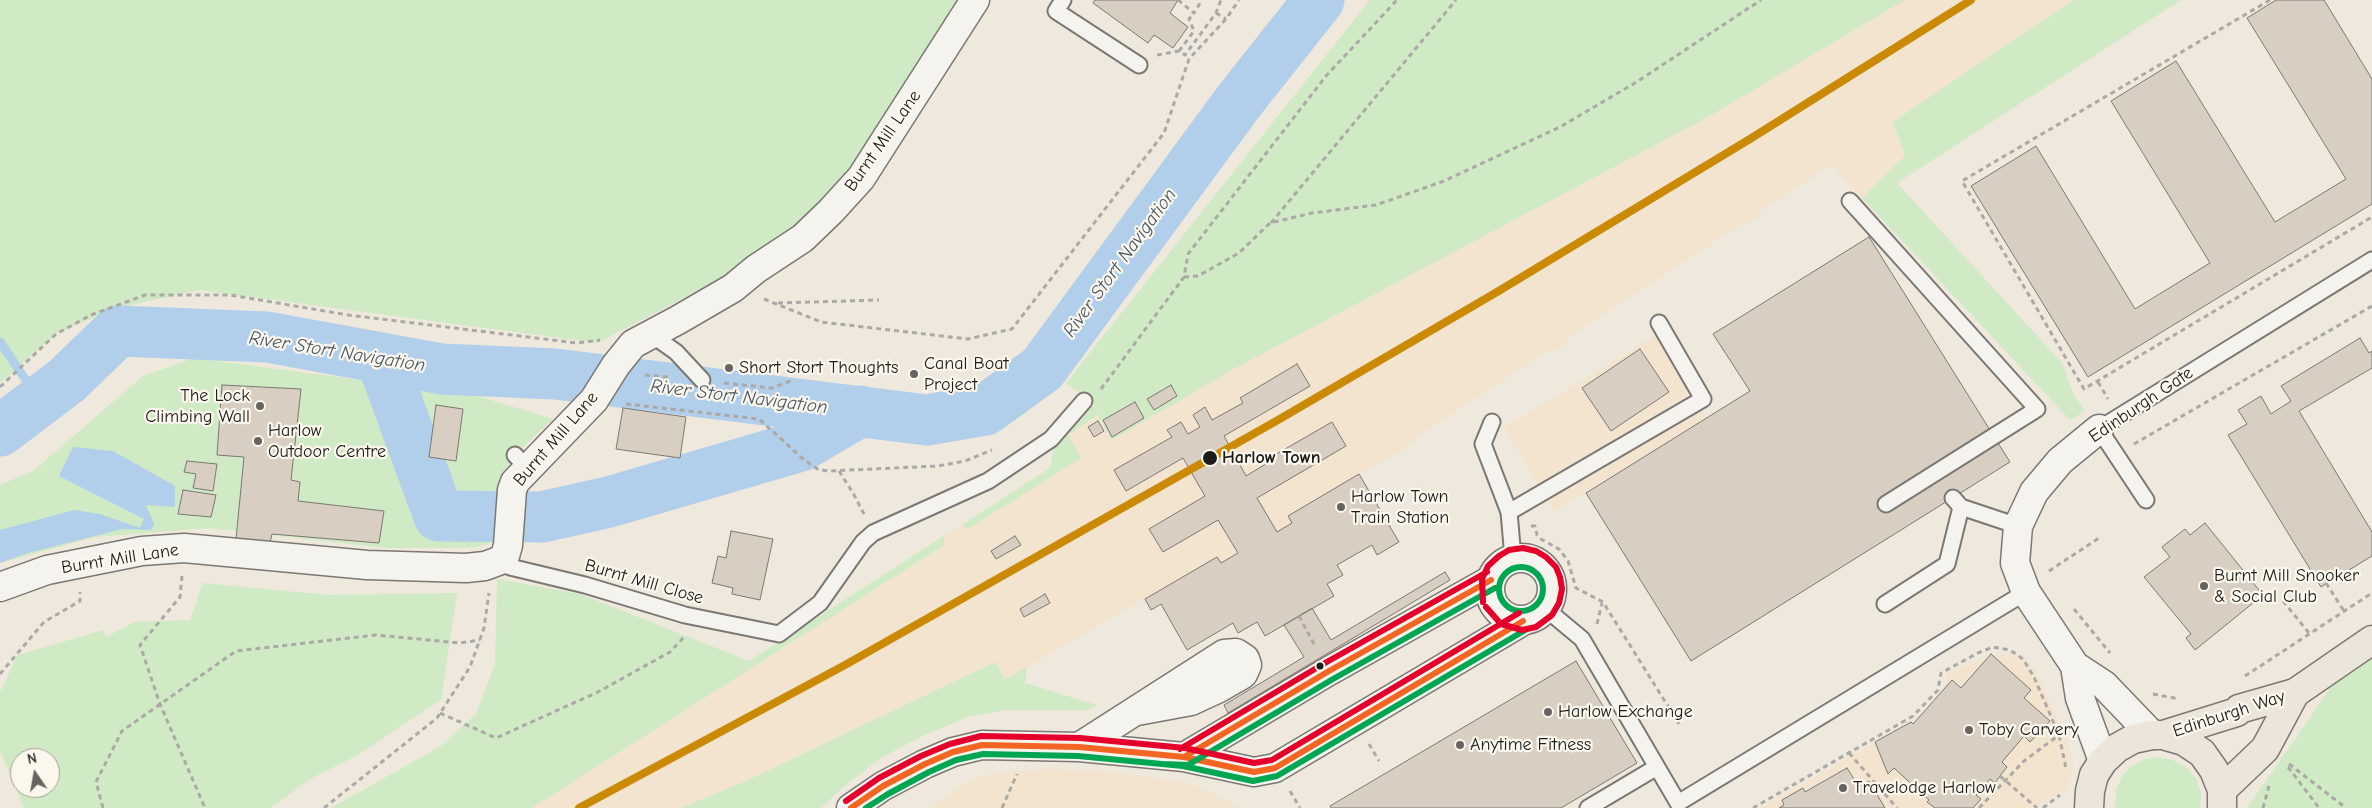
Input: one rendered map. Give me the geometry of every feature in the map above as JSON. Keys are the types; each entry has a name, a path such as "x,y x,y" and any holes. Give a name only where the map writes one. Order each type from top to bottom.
{"highway":[{"name":"Edinburgh Way","path":"2103,761 2117,748 2133,739 2158,735 2294,693 2372,640"},
{"name":"Edinburgh Way","path":"2222,799 2265,749 2294,693"},
{"path":"2158,735 2184,741 2202,753 2214,770 2222,799"},
{"path":"2089,808 2090,791 2094,775 2103,761"}],"street":[{"name":"Burnt Mill Lane","path":"0,587 47,570 142,551 184,548 367,565 466,568 500,556 518,471 594,400 616,365 643,339 733,288 804,238 861,178 975,0"},
{"name":"Edinburgh Gate","path":"2099,429 2060,460 2034,492 2018,526 2015,563 2026,592 2075,666 2104,685 2158,735"},
{"path":"851,808 883,786 925,764 953,752 982,745 1079,747 1184,757 1254,772 1275,768 1535,615 1553,590 1548,571 1533,559 1513,558 1496,570 1491,580 1490,590 1496,608 1504,616 1535,615"},
{"path":"1184,757 1329,671 1491,580"},
{"name":"Edinburgh Gate","path":"2075,666 2080,698 2103,761"},
{"path":"1079,747 1137,711"}],"lane":[{"path":"1063,0 1056,11 1139,64"},
{"path":"1850,201 2037,409 1886,504"},
{"name":"Edinburgh Gate","path":"2099,429 2372,260"},
{"path":"1509,512 1703,399 1659,323"},
{"path":"643,339 676,352 702,380"},
{"path":"872,533 988,481 1051,438 1084,402"},
{"path":"1492,422 1483,444 1509,512 1513,558"},
{"path":"2099,429 2146,500"},
{"path":"1885,604 1946,564 1957,503 2018,526"},
{"name":"Burnt Mill Close","path":"500,556 510,567 585,585 702,618 779,634 820,603 863,542 872,533"},
{"path":"1535,615 1582,639 1678,803 2026,592"},
{"path":"1588,808 1657,767"}],"path":[{"path":"1178,0 1194,13"},
{"path":"1185,6 1188,0"},
{"path":"1139,64 1157,55 1179,51 1194,31 1189,20 1202,0"},
{"path":"1185,55 1216,13 1221,0"},
{"path":"733,288 821,322 968,339 1012,330 1164,133 1189,59 1226,19 1239,0"},
{"path":"1084,402 1101,389 1184,277 1188,254 1326,76 1396,0"},
{"path":"1184,277 1198,276 1239,253 1270,223 1456,0"},
{"path":"1270,223 1312,214 1376,205 1444,181 1560,127 1636,83 1762,0"},
{"path":"2270,0 1962,181 2084,390 2372,217"},
{"path":"1216,13 1226,19"},
{"path":"1179,51 1189,59"},
{"path":"0,386 56,334 91,315 145,295 230,295 348,314 576,343 606,337"},
{"path":"774,303 879,300"},
{"path":"2116,455 2372,306"},
{"path":"626,404 759,419 802,458 819,470 839,471 938,466 966,461 997,447"},
{"path":"839,471 854,493 872,533"},
{"path":"1511,529 1535,526 1537,534 1541,539 1559,549 1571,568 1576,588 1603,602 1679,724"},
{"path":"2026,592 2045,574 2099,538"},
{"path":"184,548 180,597 140,645 160,704 205,808"},
{"path":"324,808 437,718 470,667 484,628 500,556"},
{"path":"0,674 44,622 80,601 81,563"},
{"path":"2326,583 2344,611"},
{"path":"2243,677 2372,593"},
{"path":"2283,601 2309,634"},
{"path":"2070,604 2113,657"},
{"path":"440,713 496,738 598,692 670,652 702,618"},
{"path":"103,808 96,782 122,731 236,650 376,635 460,643 480,640"},
{"path":"1753,808 1913,716 1938,690 1941,673 1993,647 2010,650 2024,659 2034,677 2058,735 2068,777"},
{"path":"2145,690 2160,697 2185,700"},
{"path":"1979,808 2007,782 2024,762 2058,735"},
{"path":"1849,753 1897,808"},
{"path":"2319,808 2286,763 2346,808"},
{"path":"2000,776 2037,808"},
{"path":"1002,808 1013,783"},
{"path":"2043,808 2060,796 2064,787"}],"shaded area":[{"path":"1905,0 2073,0 1893,122 1905,156 1862,198 1831,165 1763,210 1759,216 1749,223 1743,223 1568,338 1566,344 1554,351 1548,351 1421,434 1406,448 1360,474 1399,542 1377,555 1371,546 1337,565 1238,633 1232,623 1187,650 1161,605 1151,610 1144,599 1005,680 995,662 746,781 681,808 532,808 944,545 944,536 962,525 968,529 1081,458 1068,435 1098,415 1113,439 1232,370 1708,117"},
{"path":"1656,335 1707,418 1554,511 1504,428"},
{"path":"2015,653 2029,663 2041,681 2068,744 2073,765 2068,788 2033,808 1760,808 1911,722 1913,724 1943,691 1948,672 1999,654"},
{"path":"1044,769 1108,771 1190,783 1241,808 931,808 959,787 984,775"}],"green space":[{"path":"0,0 965,0 884,130 821,205 729,274 598,343 199,290 113,309 56,334 0,383"},
{"path":"1370,0 1905,0 1708,117 1232,370 1112,440 1098,415 1068,435 1081,458 968,529 962,525 1050,468 1054,448 1095,404 1066,383"},
{"path":"2073,0 2181,0 1897,183 2062,363 2074,395 2085,411 2070,420 1862,198 1905,156 1893,122"},
{"path":"194,358 474,395 553,419 515,455 504,473 495,509 495,531 489,544 470,548 385,548 210,528 96,537 0,563 0,485 33,471 143,376"},
{"path":"944,536 944,545 532,808 331,808 441,746 476,714 495,664 497,579 580,594 749,661"},
{"path":"203,583 328,595 457,593 441,700 356,756 312,778 270,808 24,808 20,798 60,798 60,748 10,748 10,775 0,751 0,692 18,655 103,630 106,637 135,622 190,620"},
{"path":"2372,652 2372,808 2247,808 2345,667"},
{"path":"995,662 1005,679 1027,667 1025,683 1097,705 1087,710 1005,710 968,717 922,736 881,758 842,788 821,808 681,808 746,781"},
{"path":"2160,757 2175,761 2187,768 2196,779 2201,792 2200,808 2115,808 2116,790 2122,776 2132,766 2145,759"}],"water":[{"path":"640,378 773,394 775,400 773,405 638,389"},
{"path":"73,447 113,451 175,486 175,507 146,505 154,524 151,530 122,529 28,553 0,563 0,530 74,510 100,514 140,528 144,519 59,476"}],"building":[{"path":"1095,0 1178,0 1170,13 1188,27 1173,48 1154,35 1148,43 1093,3"},
{"path":"2276,0 2324,0 2372,79 2372,204 2088,377 1971,186 2036,146 2135,309 2210,263 2111,101 2176,61 2275,222 2346,179 2247,18"},
{"path":"1869,237 2010,462 1691,661 1586,493 1750,391 1713,334"},
{"path":"2360,338 2369,353 2372,351 2372,368 2299,411 2372,532 2372,556 2321,587 2228,435 2247,424 2238,410 2261,396 2271,414 2291,401 2281,386"},
{"path":"1640,349 1669,392 1611,431 1582,388"},
{"name":"Harlow Town Train Station","path":"1297,364 1310,386 1224,436 1246,476 1274,459 1273,456 1332,422 1346,446 1257,498 1277,532 1292,523 1288,516 1359,474 1399,542 1377,555 1372,545 1337,565 1343,575 1327,584 1334,596 1265,636 1257,622 1238,633 1233,623 1187,650 1161,604 1151,610 1145,599 1217,557 1221,563 1238,553 1218,520 1163,552 1149,529 1205,496 1183,458 1126,491 1114,470 1172,437 1167,430 1181,422 1188,434 1200,427 1193,415 1205,407 1212,420 1243,403 1240,398"},
{"path":"222,385 301,389 291,480 300,482 298,501 384,511 379,543 272,534 270,543 236,539 244,457 217,455"},
{"path":"1171,385 1177,396 1154,410 1147,399"},
{"path":"1135,402 1144,418 1112,437 1103,420"},
{"path":"436,405 463,409 456,461 429,457"},
{"path":"623,408 686,417 680,458 616,449"},
{"path":"1098,421 1104,431 1094,437 1088,427"},
{"path":"187,461 217,464 213,491 193,488 196,474 184,472"},
{"path":"183,490 216,495 211,517 178,514"},
{"name":"Burnt Mill Snooker & Social Club","path":"2205,523 2263,595 2195,650 2186,638 2191,634 2144,577 2170,557 2162,547 2185,529 2190,535"},
{"path":"731,531 773,539 760,600 732,594 733,588 712,583 718,556 726,558"},
{"path":"1015,536 1021,545 996,559 991,551"},
{"path":"1445,572 1450,580 1228,713 1224,705 1304,657 1284,625 1312,608 1331,640"},
{"path":"1045,594 1050,603 1024,617 1020,609"},
{"name":"Toby Carvery","path":"1991,654 2031,690 2024,698 2050,721 2030,742 2024,736 2002,762 2007,767 1995,783 1990,779 1976,795 1981,799 1973,808 1935,808 1927,802 1929,800 1894,768 1888,774 1875,742 1911,722 1913,724 1952,680 1961,688"},
{"name":"Harlow Exchange","path":"1576,661 1637,763 1561,808 1331,808 1330,806"},
{"name":"Travelodge Harlow","path":"1847,768 1859,787 1869,781 1885,808 1779,808 1784,805 1782,800 1803,788 1805,792"}],"waterway":[{"name":"River Stort Navigation","path":"0,431 66,381 118,331 267,337 442,369 555,374 927,420 985,410 1042,369 1239,101 1319,0"},
{"path":"0,342 40,401"},
{"path":"381,358 439,516 542,517 609,502 801,446 861,411"}],"transit line":[{"path":"579,808 845,665 1278,420 1497,292 1750,139 1971,0"},
{"path":"1483,602 1482,579 1488,566 1509,550 1523,548 1536,551 1546,557 1556,567 1562,589 1559,603 1552,615 1536,627 1522,630 1501,624 1486,607"},
{"path":"1517,567 1525,567 1537,573 1543,589 1537,605 1525,611 1517,611 1505,605 1499,593 1499,585 1505,573 1517,567"},
{"path":"1180,749 1325,663 1487,572"},
{"path":"1163,755 1184,757 1329,671 1491,580"},
{"path":"1162,764 1188,765 1333,679 1495,588"},
{"path":"846,801 879,778 921,756 950,744 981,736 1080,738 1185,748 1254,763 1272,760 1519,613"},
{"path":"851,808 883,786 925,764 953,752 982,745 1079,747 1184,757 1254,772 1275,768 1523,621"},
{"path":"866,808 929,772 956,760 983,754 1078,756 1183,766 1253,781 1277,776 1527,629"}],"place":[{"name":"Short Stort Thoughts","path":"729,368"},
{"name":"Canal Boat Project","path":"914,374"},
{"name":"The Lock Climbing Wall","path":"260,406"},
{"name":"Harlow Outdoor Centre","path":"258,441"},
{"name":"Harlow Town","path":"1210,458"},
{"name":"Harlow Town Train Station","path":"1341,507"},
{"name":"Burnt Mill Snooker & Social Club","path":"2204,586"},
{"name":"Harlow Exchange","path":"1548,712"},
{"name":"Toby Carvery","path":"1969,730"},
{"name":"Anytime Fitness","path":"1460,745"},
{"name":"Travelodge Harlow","path":"1843,788"}]}
